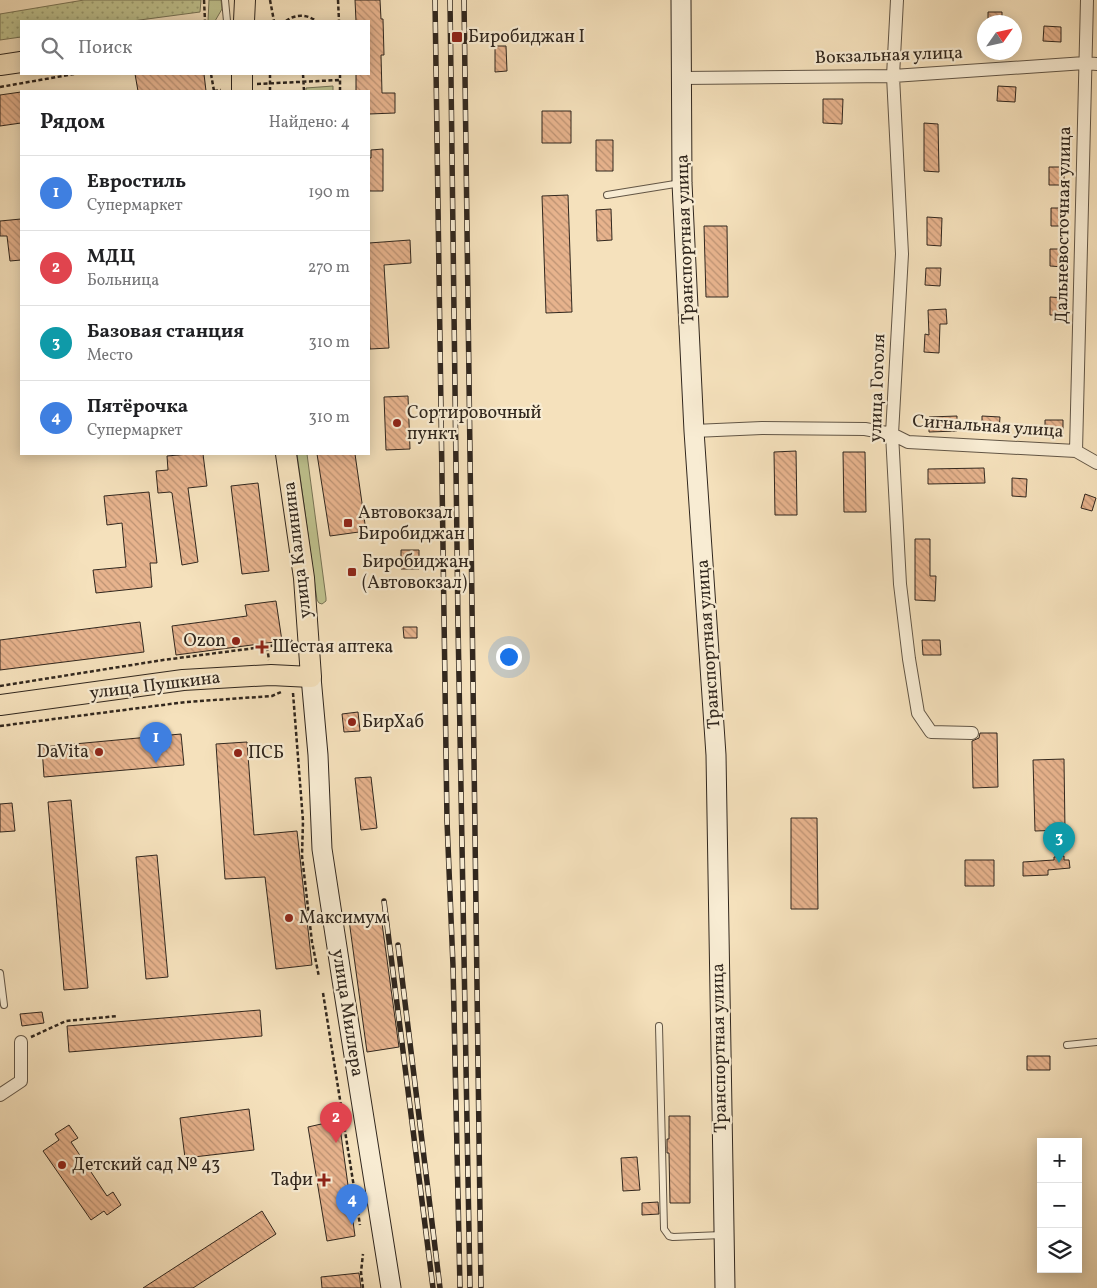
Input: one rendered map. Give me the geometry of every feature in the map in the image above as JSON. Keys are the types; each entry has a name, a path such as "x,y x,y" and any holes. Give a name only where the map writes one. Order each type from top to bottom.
{"main road":[{"path":"244,20 245,0"},
{"name":"Транспортная улица","path":"681,0 682,183 694,431 716,755 724,1288"},
{"path":"0,65 20,62"},
{"name":"улица Калинина","path":"286,455 304,578 311,677"},
{"name":"улица Пушкина","path":"0,705 183,680 271,675 311,677"},
{"name":"улица Миллера","path":"311,677 318,756 322,849 391,1288"}],"street":[{"name":"улица Гоголя","path":"897,0 893,76 902,254 892,434 900,584 918,713 931,732 972,733"},
{"name":"Дальневосточная улица","path":"1076,451 1091,64 1086,0"},
{"name":"Вокзальная улица","path":"682,78 893,76 1091,64"},
{"name":"Сигнальная улица","path":"694,431 762,428 865,429 892,434 908,442 1076,451 1097,463"},
{"path":"0,1095 21,1080 21,1042"}],"lane":[{"path":"225,0 227,20"},
{"path":"607,195 682,183"},
{"path":"0,973 4,1005"},
{"path":"659,1026 664,1229 669,1236 673,1237 723,1235"},
{"path":"1068,1045 1097,1042"}],"path":[{"path":"204,0 205,20"},
{"path":"270,0 274,20"},
{"path":"338,0 339,20"},
{"path":"287,20 301,15 312,17 315,20"},
{"path":"0,87 68,75"},
{"path":"211,75 214,90"},
{"path":"270,75 270,90"},
{"path":"303,75 304,90"},
{"path":"340,75 340,90"},
{"path":"246,83 340,80"},
{"path":"0,686 163,660 286,644 295,638"},
{"path":"267,647 269,660"},
{"path":"0,726 186,702 272,696 285,690 294,694 303,821 302,856 312,942 319,978"},
{"path":"323,993 360,1225"},
{"path":"21,1042 66,1021 118,1016"},
{"path":"363,1254 361,1272 363,1288"}],"green space":[{"path":"84,0 201,0 200,12 140,20 20,20 20,37 0,40 0,14"},
{"path":"209,0 221,0 222,9 216,20 208,20"},
{"path":"333,86 333,90 306,90 306,88"},
{"path":"297,455 307,455 326,598 326,601 322,604 317,600"}],"building":[{"path":"355,0 380,0 381,19 383,19 384,55 381,55 382,93 395,93 395,113 370,114 370,90 356,90 356,75 370,75 370,20 356,20"},
{"path":"988,12 1002,12 1002,15 988,15"},
{"path":"1044,26 1061,27 1061,42 1043,41"},
{"path":"495,46 506,46 507,71 495,72"},
{"path":"135,75 204,75 206,90 138,90"},
{"path":"998,86 1016,87 1015,102 997,101"},
{"path":"20,92 20,123 0,126 0,95"},
{"path":"823,99 843,99 842,124 823,123"},
{"path":"542,111 571,111 571,143 542,143"},
{"path":"924,123 938,124 939,172 924,171"},
{"path":"596,140 613,140 613,171 596,171"},
{"path":"383,149 383,191 370,191 371,150"},
{"path":"1049,167 1064,167 1064,185 1049,185"},
{"path":"568,195 572,312 546,313 542,196"},
{"path":"1051,208 1066,208 1066,226 1051,226"},
{"path":"611,209 612,240 597,241 596,210"},
{"path":"927,217 942,218 941,246 927,245"},
{"path":"20,219 20,260 10,261 7,236 0,236 0,221"},
{"path":"704,226 727,226 728,297 706,297"},
{"path":"410,240 411,263 384,265 389,348 370,349 370,243"},
{"path":"1050,249 1065,249 1064,267 1050,266"},
{"path":"926,268 941,268 940,286 925,285"},
{"path":"1050,297 1065,298 1065,315 1050,315"},
{"path":"946,309 947,324 940,324 939,353 924,352 925,334 929,335 928,310"},
{"name":"Сортировочный пункт","path":"408,396 410,449 386,450 384,397"},
{"path":"957,416 957,431 929,432 929,417"},
{"path":"982,416 1000,417 999,431 982,430"},
{"path":"1045,420 1063,420 1063,435 1045,435"},
{"path":"796,451 797,515 775,515 774,452"},
{"path":"843,452 865,452 866,512 844,512"},
{"path":"203,455 207,486 188,488 198,562 182,565 172,493 158,493 156,471 168,470 167,456"},
{"path":"317,455 355,455 366,531 330,536"},
{"path":"984,468 985,483 928,484 928,469"},
{"path":"1012,478 1027,479 1026,497 1012,496"},
{"path":"258,483 269,571 242,574 231,486"},
{"path":"149,492 157,563 150,563 152,587 96,593 93,570 126,567 122,523 107,525 104,496"},
{"path":"1085,494 1096,498 1092,511 1081,508"},
{"path":"915,539 930,539 930,576 936,576 935,601 915,600"},
{"path":"401,550 419,550 419,569 401,569"},
{"path":"276,601 282,641 176,655 172,626 247,616 245,605"},
{"path":"140,622 144,652 0,670 0,640"},
{"path":"403,627 417,627 417,638 404,638"},
{"path":"922,640 940,640 941,655 923,655"},
{"path":"358,712 360,731 344,732 342,714"},
{"path":"980,733 997,733 998,787 973,788 972,741 979,738"},
{"path":"181,734 184,765 44,777 42,747"},
{"path":"247,742 254,835 297,831 312,965 276,969 265,877 225,879 216,744"},
{"path":"1064,759 1065,830 1035,831 1033,760"},
{"path":"371,777 377,828 361,830 355,778"},
{"path":"71,800 88,988 64,990 48,802"},
{"path":"12,803 15,831 0,832 0,804"},
{"path":"791,818 817,818 818,909 791,909"},
{"path":"157,855 168,977 146,979 136,857"},
{"path":"1064,856 1064,860 1069,860 1070,868 1048,870 1048,875 1023,876 1023,862 1054,860 1054,857"},
{"path":"965,860 994,860 994,886 965,886"},
{"path":"381,916 399,1047 367,1052 349,920"},
{"path":"260,1010 262,1036 69,1052 67,1026"},
{"path":"42,1012 44,1023 22,1026 20,1014"},
{"path":"1027,1056 1050,1056 1050,1070 1027,1070"},
{"path":"249,1109 254,1150 185,1158 180,1118"},
{"path":"669,1116 690,1116 690,1203 670,1203 669,1153 667,1153"},
{"path":"339,1120 355,1236 327,1241 308,1127"},
{"path":"69,1125 78,1138 71,1142 107,1196 113,1192 121,1205 107,1215 104,1211 91,1220 43,1151 59,1140 55,1134"},
{"path":"637,1157 640,1190 623,1191 621,1158"},
{"path":"658,1202 659,1214 642,1215 642,1203"},
{"path":"262,1211 276,1234 193,1288 143,1288"},
{"path":"359,1273 361,1288 322,1288 321,1277"}],"railway":[{"path":"435,0 447,821 453,966 460,1288"},
{"path":"450,0 458,623 470,1288"},
{"path":"464,0 481,1288"},
{"path":"384,901 433,1288"},
{"path":"398,945 440,1288"}],"place":[{"name":"Биробиджан I","path":"457,37"},
{"name":"Сортировочный пункт","path":"397,423"},
{"name":"Автовокзал Биробиджан","path":"348,523"},
{"name":"Биробиджан (Автовокзал)","path":"352,572"},
{"name":"Ozon","path":"236,641"},
{"name":"Шестая аптека","path":"262,647"},
{"name":"БирХаб","path":"352,722"},
{"name":"DaVita","path":"99,752"},
{"name":"ПСБ","path":"238,753"},
{"name":"Евростиль","path":"156,763"},
{"name":"Базовая станция","path":"1059,863"},
{"name":"Максимум","path":"289,918"},
{"name":"МДЦ","path":"336,1143"},
{"name":"Детский сад № 43","path":"62,1165"},
{"name":"Тафи","path":"324,1180"},
{"name":"Пятёрочка","path":"352,1225"}]}
